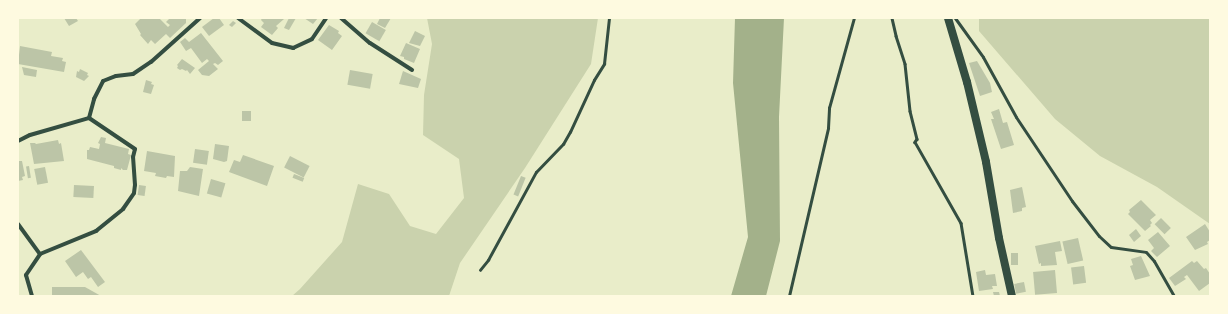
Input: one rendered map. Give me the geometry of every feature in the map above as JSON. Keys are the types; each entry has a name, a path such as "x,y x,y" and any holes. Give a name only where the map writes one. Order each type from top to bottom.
{"main road":[{"path":"948,18 967,82 986,162 999,238 1012,296"}],"street":[{"path":"88,118 94,99 103,81 116,76 133,74 151,62 198,18"},
{"path":"238,18 272,43 293,48 312,39 326,18"},
{"path":"341,18 370,43 412,70"},
{"path":"18,141 30,135 88,118 135,149 133,158 135,185 134,193 123,209 96,231 40,254 26,275 32,296"},
{"path":"18,224 40,254"}],"lane":[{"path":"956,18 983,57 1016,117 1072,201 1099,236 1111,247 1146,252 1154,261 1174,296"}],"path":[{"path":"480,270 488,260 536,172 563,144 570,132 594,80 604,64 610,18"},
{"path":"790,296 828,128 829,108 854,18"},
{"path":"892,18 905,64 910,111 916,139 915,142 962,223 973,296"}],"shaded area":[{"path":"427,18 598,18 591,64 525,168 460,263 449,296 292,296 342,242 358,184 389,194 410,226 436,234 464,198 459,159 423,135 424,95 432,44"},
{"path":"735,18 784,18 779,117 780,241 766,296 731,296 748,237 733,83"},
{"path":"979,18 1210,18 1210,224 1157,187 1100,156 1055,119 979,31"}],"building":[{"path":"64,18 76,18 78,21 69,26"},
{"path":"141,18 159,18 168,27 170,25 166,22 170,18 186,18 186,23 170,38 166,34 155,44 151,40 148,44 140,35 141,34 135,24"},
{"path":"214,18 219,18 224,25 209,36 202,27"},
{"path":"262,18 284,19 276,26 278,28 272,35 261,27 264,23 261,20"},
{"path":"289,18 296,18 289,30 284,28"},
{"path":"304,18 318,18 313,24"},
{"path":"380,18 391,18 385,28 377,24"},
{"path":"233,21 236,23 232,27 229,25"},
{"path":"372,22 386,30 379,41 366,33"},
{"path":"329,25 339,31 338,33 342,36 332,50 318,40"},
{"path":"415,31 425,36 420,46 409,43"},
{"path":"201,33 223,61 218,65 215,63 213,64 218,69 209,76 202,75 198,70 209,61 207,59 202,63 191,48 186,51 180,42 185,38 189,42"},
{"path":"406,43 420,49 414,63 404,59 404,57 400,56"},
{"path":"20,46 52,52 51,56 63,58 62,61 66,62 64,72 18,64"},
{"path":"182,59 195,68 190,74 187,70 180,70 177,68 177,65"},
{"path":"977,61 990,83 992,92 980,96 969,63"},
{"path":"22,67 37,70 36,77 24,75"},
{"path":"80,69 88,73 87,75 89,76 84,81 76,77 77,71 79,72"},
{"path":"350,70 373,74 370,89 347,85"},
{"path":"403,71 421,79 418,88 399,84"},
{"path":"146,80 152,82 151,84 154,85 151,94 143,92"},
{"path":"999,109 1003,123 1007,122 1014,145 1001,149 991,119 994,119 991,112"},
{"path":"242,111 251,111 251,121 242,121"},
{"path":"101,137 106,138 105,143 129,149 128,154 131,155 127,170 123,170 121,168 121,170 114,168 114,166 87,159 87,150 89,150 90,147 99,149 100,144 98,143"},
{"path":"58,140 59,144 61,143 64,161 34,164 30,143 36,144"},
{"path":"215,144 229,146 227,161 224,162 213,159"},
{"path":"195,149 209,151 207,165 193,163"},
{"path":"147,151 175,156 174,177 167,176 166,178 155,176 156,173 144,171"},
{"path":"243,155 274,166 267,186 229,172 234,160 240,162"},
{"path":"290,156 310,166 304,178 284,168"},
{"path":"18,161 22,161 25,176 22,177 23,180 18,181"},
{"path":"26,166 29,166 31,178 28,178"},
{"path":"45,167 48,183 37,185 34,169"},
{"path":"190,167 203,169 199,196 178,191 180,171 187,171"},
{"path":"294,174 304,178 303,182 293,178"},
{"path":"521,176 526,178 518,196 514,195"},
{"path":"211,179 225,183 221,198 207,193"},
{"path":"74,185 94,186 93,198 73,197"},
{"path":"139,185 146,186 145,196 138,195"},
{"path":"1022,187 1026,207 1022,208 1022,211 1013,213 1010,190"},
{"path":"1141,200 1156,215 1150,220 1152,223 1150,225 1151,226 1145,231 1128,214 1130,212 1129,210"},
{"path":"1161,218 1171,228 1165,234 1155,224"},
{"path":"1205,224 1210,232 1210,240 1207,242 1208,244 1195,250 1186,237"},
{"path":"1136,229 1141,236 1134,242 1129,235"},
{"path":"1158,232 1170,246 1157,257 1151,251 1154,248 1148,240"},
{"path":"1078,238 1083,260 1068,264 1062,242"},
{"path":"1060,241 1062,251 1055,252 1057,265 1041,266 1041,263 1039,264 1035,246"},
{"path":"81,250 105,282 98,287 91,277 88,279 83,272 76,277 65,261"},
{"path":"1011,253 1018,253 1018,265 1011,265"},
{"path":"1141,256 1150,276 1135,280 1130,266 1133,265 1131,259"},
{"path":"1192,261 1194,263 1197,261 1204,269 1206,268 1210,274 1210,283 1199,291 1187,275 1184,277 1186,279 1175,286 1169,278"},
{"path":"1084,266 1086,283 1073,284 1071,268"},
{"path":"985,270 986,275 995,274 997,286 992,286 993,289 979,291 976,272"},
{"path":"1055,270 1057,293 1035,295 1033,272"},
{"path":"1024,282 1026,292 1016,294 1014,284"},
{"path":"52,287 85,287 101,296 52,296"},
{"path":"993,292 999,292 1000,296 994,296"}]}
